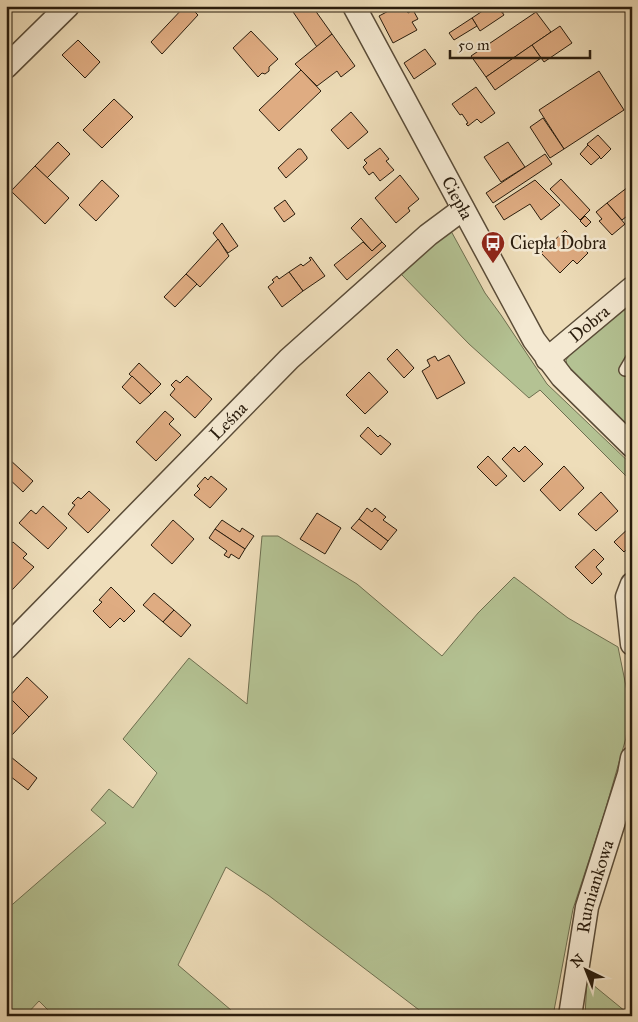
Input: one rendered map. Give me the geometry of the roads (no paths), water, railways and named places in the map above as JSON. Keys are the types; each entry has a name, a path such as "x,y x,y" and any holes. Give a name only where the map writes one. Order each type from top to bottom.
{"street":[{"path":"6,67 68,6"},
{"name":"Ciepła","path":"354,6 526,327 547,359 577,393 632,446"},
{"name":"Leśna","path":"6,648 289,359 428,235 463,208"},
{"name":"Dobra","path":"547,359 632,288"},
{"path":"632,584 627,597 632,644"},
{"name":"Rumiankowa","path":"570,1016 586,907 629,774 632,758"}],"lane":[{"path":"625,370 632,358"}],"place":[{"name":"Ciepła Dobra","path":"493,264"}]}
